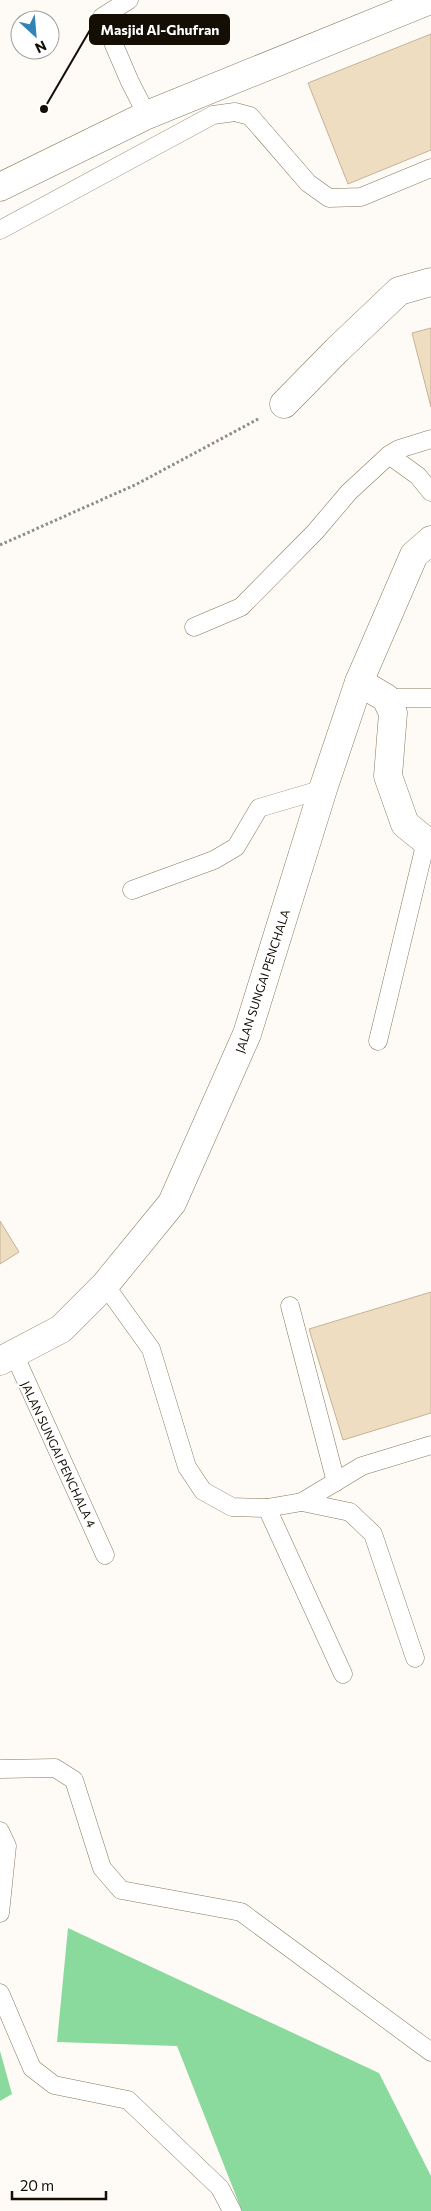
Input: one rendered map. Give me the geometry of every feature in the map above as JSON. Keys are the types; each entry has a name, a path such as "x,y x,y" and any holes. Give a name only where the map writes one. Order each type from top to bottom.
{"street":[{"path":"0,187 148,115 430,0"},
{"path":"284,404 399,291 431,282"},
{"name":"JALAN SUNGAI PENCHALA","path":"7,1357 61,1329 105,1285 172,1204 247,1034 323,789 359,682 414,555 431,540"},
{"path":"359,682 386,698 393,714 388,776 405,824 428,841"}],"lane":[{"path":"129,0 102,17 130,82 148,115"},
{"path":"0,230 213,115 235,112 250,116 308,183 329,198 361,197 431,168"},
{"path":"194,627 241,607 315,532 349,492 389,454 398,449 431,439"},
{"path":"389,454 418,476 431,492"},
{"path":"386,698 431,698"},
{"path":"132,890 214,860 236,847 259,808 323,789"},
{"path":"378,1041 428,841"},
{"path":"105,1285 151,1349 187,1467 203,1491 232,1507 267,1508 302,1502 362,1466 431,1445"},
{"path":"290,1306 336,1482"},
{"name":"JALAN SUNGAI PENCHALA 4","path":"7,1357 105,1555"},
{"path":"302,1502 350,1512 373,1534 415,1658"},
{"path":"267,1508 343,1674"},
{"path":"0,1769 55,1768 74,1780 102,1868 121,1890 241,1912 431,2052"},
{"path":"0,1831 7,1846 0,1913"},
{"path":"0,1993 32,2068 54,2085 128,2100 220,2188 232,2211"}],"path":[{"path":"0,545 136,484 284,404"}],"green space":[{"path":"68,1928 379,2073 431,2176 431,2211 242,2211 177,2046 57,2042"},
{"path":"0,2051 12,2094 0,2101"}],"building":[{"path":"431,34 431,150 348,184 308,83"},
{"path":"431,328 431,407 412,333"},
{"path":"0,1221 19,1252 0,1264"},
{"path":"431,1292 431,1413 343,1440 309,1329"}],"place":[{"name":"Masjid Al-Ghufran","path":"44,109"}]}
